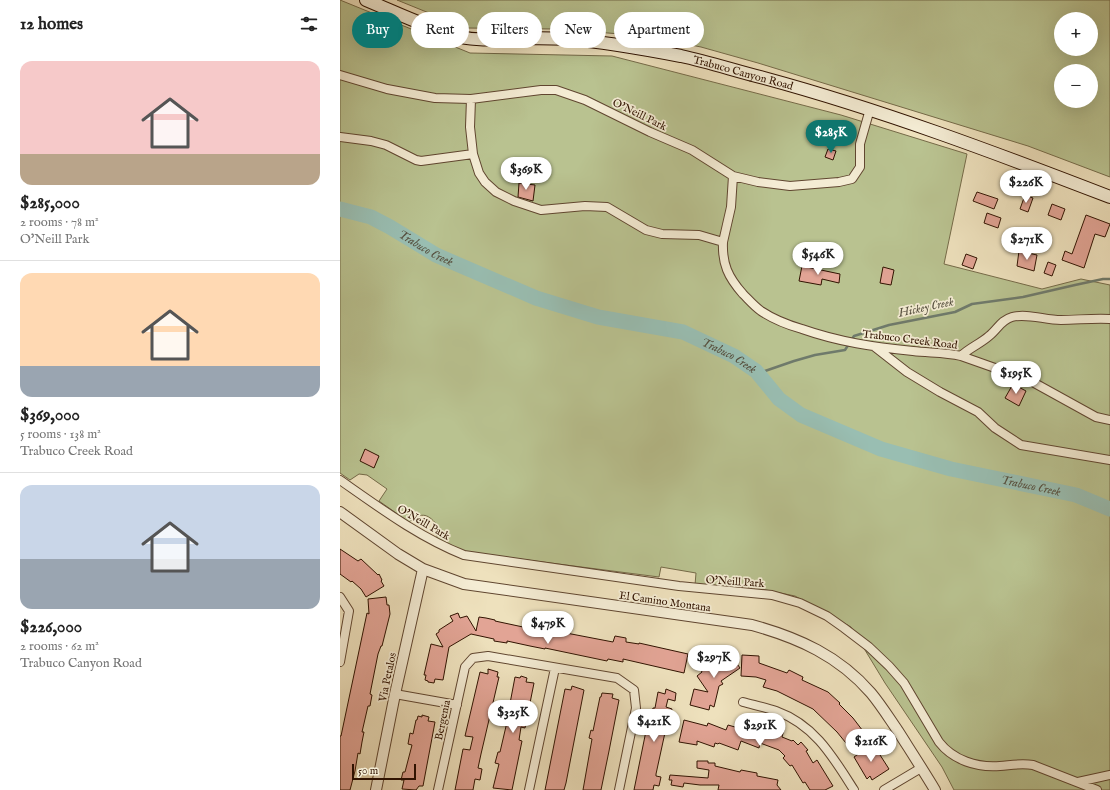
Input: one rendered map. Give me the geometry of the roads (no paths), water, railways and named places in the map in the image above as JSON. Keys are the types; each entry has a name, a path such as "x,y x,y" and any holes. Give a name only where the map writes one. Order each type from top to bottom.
{"main road":[{"name":"Trabuco Canyon Road","path":"366,0 425,25 460,37 478,39 570,39 624,46 705,62 870,109 988,150 1110,197"}],"street":[{"name":"O'Neill Park","path":"340,75 387,89 435,98 471,99 541,90 556,90 585,100 650,132 692,150 733,176 758,182 790,186 852,180 860,167 860,144 870,109"},
{"path":"471,99 470,127 473,154 479,173 485,182 496,192 528,207 541,210 585,206 607,207 646,230 662,234 700,235 723,242 731,207 733,176"},
{"path":"340,137 371,141 386,145 421,161 473,154"},
{"name":"Trabuco Creek Road","path":"723,242 722,256 727,273 738,288 761,311 786,324 855,344 961,356 1029,380 1096,417 1110,420"},
{"name":"Trabuco Creek Road","path":"961,356 967,350 990,336 1005,320 1013,316 1060,320 1096,318 1110,319"},
{"path":"874,347 907,372 940,392 978,412 995,428 1021,445 1110,460"},
{"name":"O'Neill Park","path":"340,480 387,513 426,537 464,555 679,586 772,595 800,603 827,616 844,628 869,647 889,666 904,683 940,742 946,750 956,757 968,762 989,766 1023,763 1033,765 1097,790"},
{"name":"El Camino Montana","path":"340,512 398,554 423,569 452,580 480,587 752,625 788,636 804,643 834,660 867,689 880,704 935,790"},
{"name":"Via Petalos","path":"376,790 395,694 423,569"},
{"path":"340,597 349,611 340,662"},
{"name":"Bergenia","path":"438,790 464,667 473,658 488,656 555,668"},
{"path":"529,790 555,668 617,678 634,690 636,708 619,790"},
{"path":"395,694 456,705"},
{"path":"743,702 777,712 801,724 820,740 854,790"},
{"path":"884,790 921,768"},
{"path":"1078,782 1110,775"}],"waterway":[{"name":"Trabuco Creek","path":"340,209 371,217 436,255 536,298 598,317 683,332 734,356 756,371 779,399 801,415 881,449 951,469 1076,495 1110,509"},
{"name":"Hickey Creek","path":"756,371 765,371 815,355 845,350 854,336 889,325 955,312 972,304 1023,297 1103,279 1110,279"}]}
